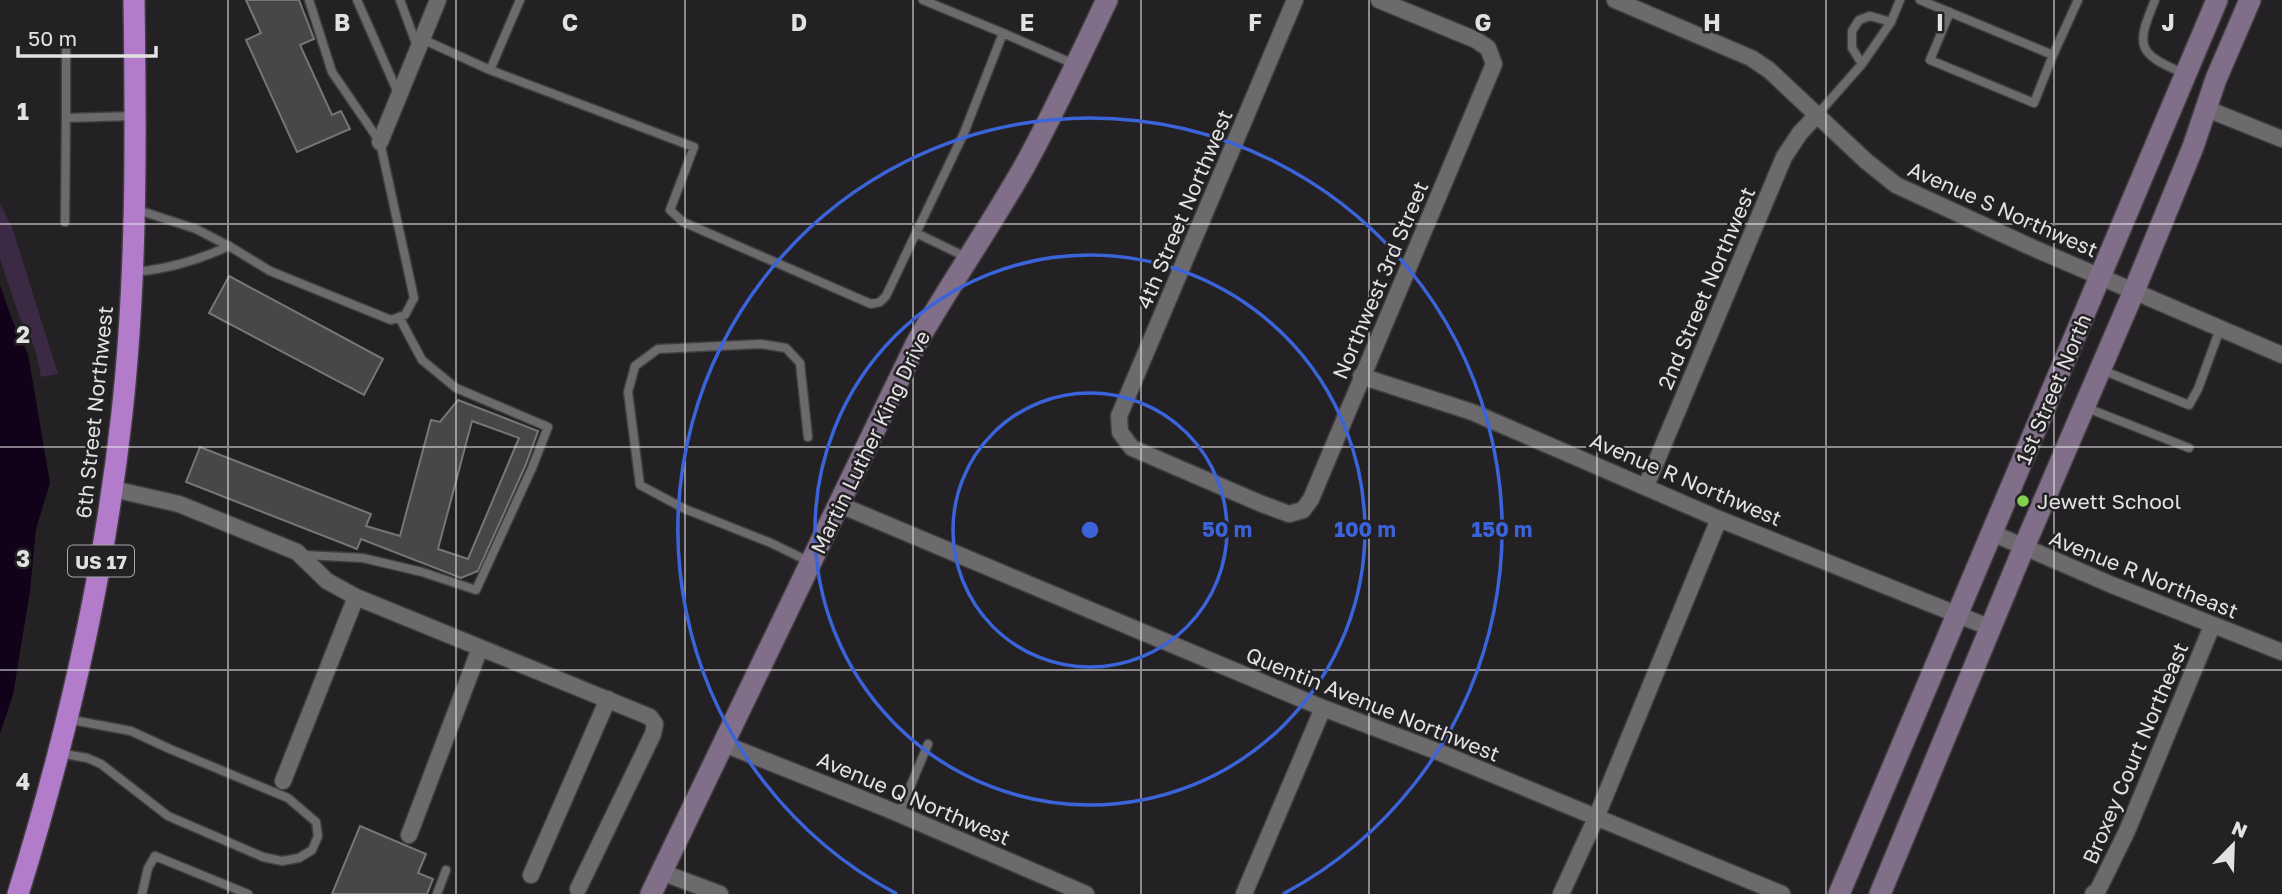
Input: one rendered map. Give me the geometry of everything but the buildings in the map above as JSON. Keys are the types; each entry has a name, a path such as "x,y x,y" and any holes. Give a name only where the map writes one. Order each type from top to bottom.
{"highway":[{"name":"US 17","path":"133,214 134,0"},
{"name":"6th Street Northwest","path":"18,894 68,719 89,623 113,489 122,410 133,214"}],"main road":[{"name":"Martin Luther King Drive","path":"651,894 916,344 1022,170 1049,121 1107,0"},
{"name":"1st Street North","path":"1839,894 2217,0"},
{"name":"1st Street North","path":"1880,894 2134,291 2207,109 2216,79 2250,0"}],"street":[{"path":"380,142 438,0"},
{"name":"4th Street Northwest","path":"1295,0 1119,416 1120,432 1132,448 1262,504 1289,514 1296,512"},
{"name":"Northwest 3rd Street","path":"1296,512 1303,510 1311,499 1494,64 1488,48 1476,40 1379,0"},
{"name":"Avenue S Northwest","path":"1615,0 1751,58 1769,70 1866,161 1896,185 2031,247 2282,355"},
{"path":"2207,109 2282,139"},
{"name":"2nd Street Northwest","path":"1647,486 1784,157 1800,133 1817,116"},
{"name":"Avenue R Northwest","path":"1361,376 1472,412 1719,519 1991,628"},
{"path":"113,489 179,504 301,555 327,581 356,597 650,717 655,724 653,734 578,890"},
{"name":"Quentin Avenue Northwest","path":"838,504 1323,708 1436,751 1782,894"},
{"path":"1561,894 1596,818 1719,519"},
{"name":"Avenue R Northeast","path":"1992,533 2212,626 2282,652"},
{"path":"283,781 356,597"},
{"name":"Broxey Court Northeast","path":"2093,894 2098,890 2127,831 2212,626"},
{"path":"409,835 480,648"},
{"path":"531,875 608,699"},
{"path":"1244,894 1323,708"},
{"name":"Avenue Q Northwest","path":"724,744 899,814 1086,894"},
{"path":"661,872 720,894"}],"lane":[{"path":"133,214 196,229 270,271 391,320 405,316 414,298 380,142 332,72 309,0"},
{"path":"356,0 399,96"},
{"path":"400,0 420,44 694,147 670,210 683,222 871,304 880,302 886,296 964,133 1003,33"},
{"path":"490,70 520,0"},
{"path":"923,0 1076,65"},
{"path":"1817,116 1862,64 1891,22 1900,0"},
{"path":"1920,0 2053,55"},
{"path":"1950,12 1930,60 2034,103 2078,0"},
{"path":"2155,0 2142,37 2144,48 2153,59 2186,75"},
{"path":"1862,64 1852,48 1852,31 1859,20 1870,16 1891,22"},
{"path":"65,45 65,222"},
{"path":"66,118 134,116"},
{"path":"915,233 967,258"},
{"path":"131,272 158,270 203,258 229,246"},
{"path":"301,555 363,558 422,572 477,590 533,468 548,427 456,388 422,360 399,317"},
{"path":"2099,369 2189,405 2198,389 2221,328"},
{"path":"808,437 800,363 786,348 761,344 658,349 635,366 628,392 640,485 685,509 771,543 810,562"},
{"path":"2084,407 2189,448"},
{"path":"59,753 101,764 168,816 263,857 282,861 299,858 312,850 318,836 316,822 288,798 131,731 68,719"},
{"path":"899,814 928,744"},
{"path":"142,894 148,868 155,856 248,894"},
{"path":"437,894 446,870"}],"shaded area":[{"path":"0,203 12,227 58,374 41,377 36,352 20,318 0,259"},
{"path":"0,285 28,354 50,483 36,529 30,591 13,695 0,734"}],"place":[{"name":"Jewett School","path":"2023,501"}]}
